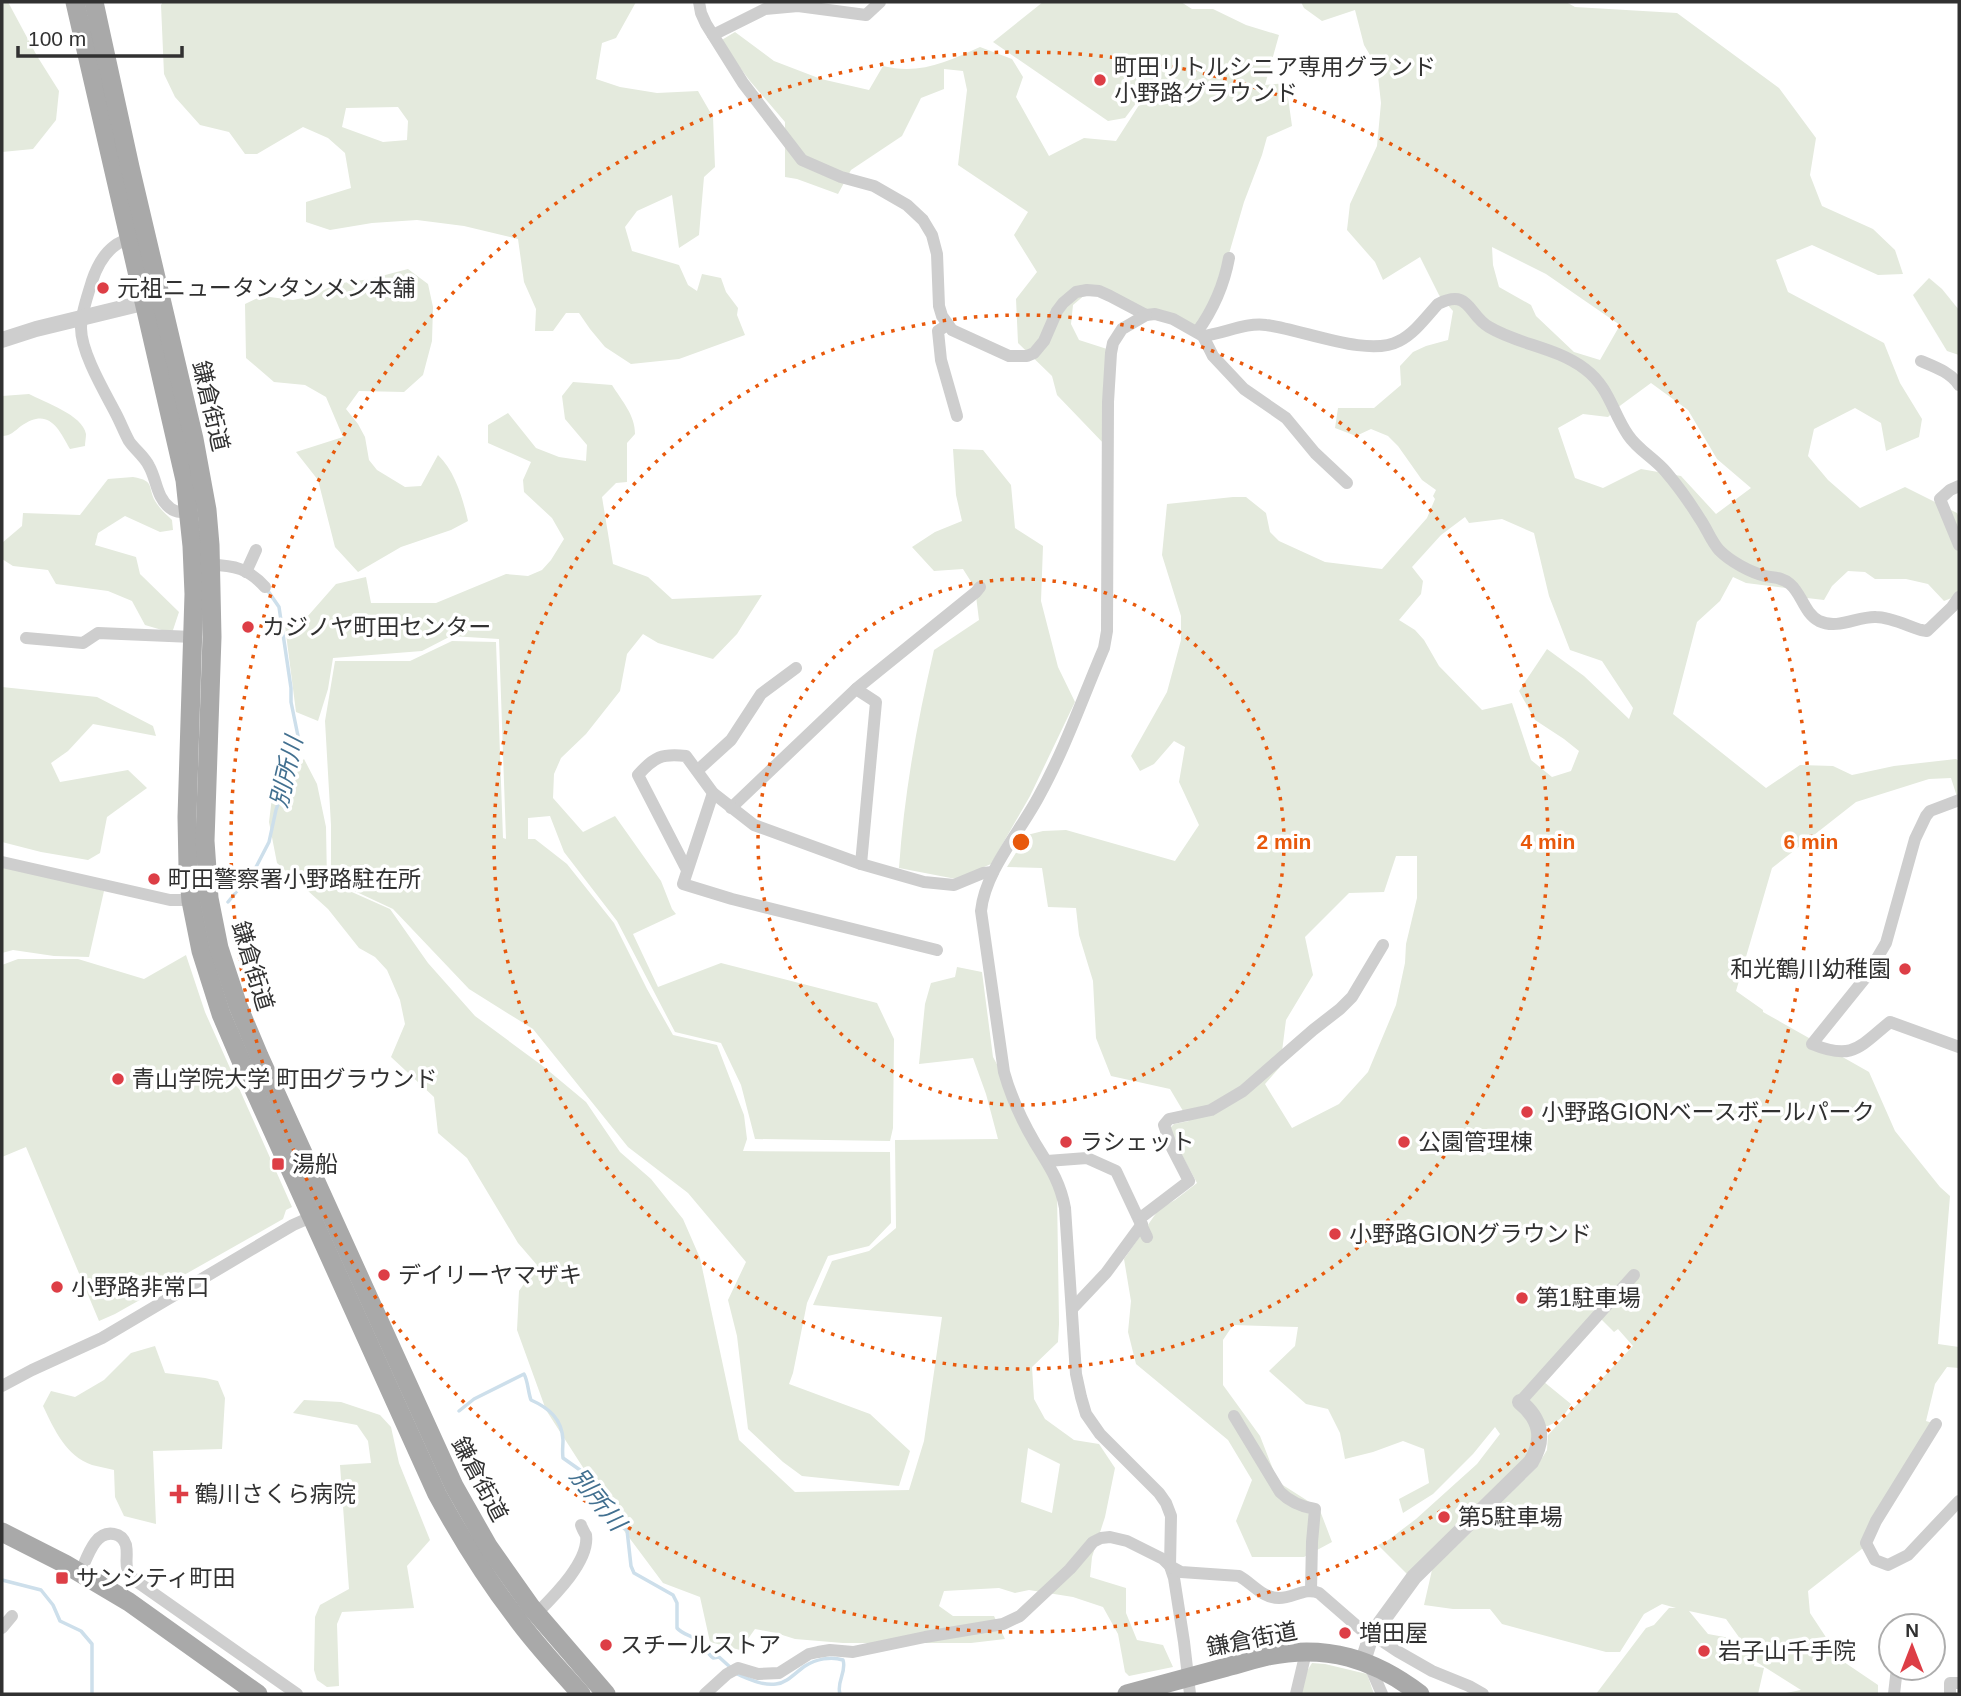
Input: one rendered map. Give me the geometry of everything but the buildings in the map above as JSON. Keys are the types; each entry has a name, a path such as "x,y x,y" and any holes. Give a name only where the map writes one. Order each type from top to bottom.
{"main road":[{"name":"鎌倉街道","path":"75,2 129,239 159,299"},
{"name":"鎌倉街道","path":"94,2 146,206 177,444 211,565 212,637 205,841 200,899 201,951 221,1014 454,1486 488,1546 536,1614 606,1694"},
{"name":"鎌倉街道","path":"197,511 193,570 187,830 200,899"},
{"name":"鎌倉街道","path":"320,1213 426,1471 449,1516 516,1619 581,1694"},
{"path":"2,1532 129,1602 258,1694"},
{"name":"鎌倉街道","path":"1127,1694 1189,1686 1268,1656 1306,1652 1329,1653 1366,1662 1393,1675 1420,1694"}],"street":[{"path":"699,2 701,13 743,83 802,160 841,177 874,186 907,205 923,220 935,243 937,254 937,301 947,325 958,334 1009,356 1020,357 1034,353 1044,341 1063,303 1076,292 1087,290 1099,291 1146,315"},
{"path":"713,34 765,9 797,6 866,15 880,2"},
{"path":"129,239 119,243 102,258 83,317 82,337 98,382 130,442 149,464 159,494 166,505 177,512 197,511"},
{"path":"1200,334 1225,278 1229,258"},
{"path":"2,340 159,299"},
{"path":"1200,334 1264,324 1349,344 1377,347 1398,342 1438,304 1458,299 1473,309 1491,329 1550,350 1587,370 1607,393 1619,421 1631,439 1665,471 1699,516 1718,549 1746,569 1791,584 1815,618 1826,623 1843,623 1878,616 1927,631 1959,597"},
{"path":"1189,1686 1170,1566 1171,1517 1166,1503 1100,1434 1086,1414 1081,1397 1076,1374 1062,1192 1016,1105 1004,1072 981,911 982,895 1040,795 1104,648 1107,631 1108,402 1111,353 1122,329 1146,315 1155,314 1172,319 1200,334 1213,356 1244,389 1286,418 1315,453 1347,483"},
{"path":"947,325 938,331 941,360 957,416"},
{"path":"1921,361 1940,369 1959,385"},
{"path":"1959,486 1940,499 1959,545"},
{"path":"246,572 256,550"},
{"path":"211,565 229,565 254,574 265,587"},
{"path":"731,808 856,690 980,587"},
{"path":"26,638 83,643 98,633 193,637"},
{"path":"698,770 731,740 761,694 796,668"},
{"path":"856,690 876,702 861,864"},
{"path":"687,870 638,775 648,764 669,754 686,755 713,793 754,825 861,864 942,885 954,885 983,873 993,872"},
{"path":"713,793 683,884 732,899 937,950"},
{"path":"1959,800 1930,811 1926,816 1915,839 1886,943 1866,977 1812,1044 1840,1053 1854,1051 1890,1022 1959,1047"},
{"path":"2,862 170,900 200,899"},
{"path":"1072,1308 1106,1273 1140,1222 1189,1181 1164,1125 1169,1119 1212,1110 1243,1091 1352,997 1383,945"},
{"path":"1047,1161 1087,1158 1116,1171 1147,1237"},
{"path":"2,1386 102,1338 293,1225 320,1213"},
{"path":"1382,1694 1366,1662 1371,1636 1414,1577 1531,1462 1539,1447 1538,1426 1529,1409 1520,1402 1634,1276"},
{"path":"1234,1416 1280,1492 1286,1498 1315,1509 1311,1590"},
{"path":"1936,1424 1876,1521 1866,1543 1875,1560 1888,1565 1908,1555 1959,1501"},
{"path":"536,1614 572,1574 583,1555 586,1534 581,1525"},
{"path":"80,1573 99,1538 113,1534 119,1536 124,1539 126,1545 126,1567 129,1575 297,1694"},
{"path":"705,1694 738,1668 758,1674 779,1673 809,1654 818,1652 853,1652 1003,1624 1020,1616 1070,1569 1093,1542 1110,1537 1127,1541 1163,1559 1181,1572 1239,1576 1258,1591 1279,1598 1311,1590 1319,1593 1365,1633 1432,1671 1483,1694"},
{"path":"5,1631 12,1616"},
{"path":"1296,1694 1306,1652"},
{"path":"1950,1694 1951,1683 1959,1683"}],"shaded area":[{"path":"2,2 8,2 59,91 56,120 33,149 2,152"},
{"path":"163,2 636,2 616,38 602,43 596,79 620,87 657,93 698,91 713,117 715,167 704,177 699,235 679,248 672,195 637,211 625,227 632,251 679,265 688,285 697,291 702,274 721,278 726,292 738,308 737,315 745,335 679,359 631,364 605,347 579,313 566,313 553,331 535,331 536,309 524,282 518,239 464,226 417,220 372,223 330,230 306,222 306,202 351,188 345,153 328,138 303,127 257,154 245,154 229,132 200,125 175,97 164,74","holes":["398,107 408,121 407,140 383,142 342,127 346,108"]},
{"path":"1043,2 1181,2 1192,9 1213,9 1246,25 1279,35 1265,85 1286,83 1292,126 1267,137 1224,271 1196,330 1101,296 1086,294 1073,305 1071,324 1079,340 1107,349 1106,446 1057,395 1052,376 1018,343 1016,299 1037,272 1014,235 1028,212 958,165 967,90 963,71 944,69 944,89 921,98 902,136 851,170 838,194 785,177 785,122 720,41 735,32 774,61 821,79 869,90 883,66 921,68 980,47 1012,59 1023,77 1016,97 1049,156 1084,138 1116,141 1164,66 1125,118 1108,121 993,42"},
{"path":"1301,2 1566,2 1575,7 1677,13 1779,88 1816,138 1810,175 1822,206 1873,229 1895,250 1903,274 1878,275 1812,245 1776,260 1788,292 1884,343 1900,383 1922,419 1919,437 1886,451 1881,423 1855,408 1814,429 1808,456 1828,480 1860,508 1905,487 1957,513 1959,595 1944,601 1928,584 1906,579 1875,579 1865,572 1848,571 1832,586 1824,600 1807,598 1786,588 1746,583 1733,577 1720,601 1697,622 1673,714 1766,788 1800,765 1833,766 1852,775 1894,766 1956,759 1959,761 1959,803 1951,778 1929,779 1856,802 1772,868 1736,991 1763,1012 1869,1072 1895,1131 1950,1196 1938,1344 1959,1347 1959,1368 1947,1367 1935,1384 1926,1421 1936,1424 1863,1548 1808,1591 1810,1613 1841,1660 1878,1685 1878,1694 1781,1694 1801,1690 1755,1661 1754,1666 1764,1668 1758,1694 1596,1694 1646,1628 1654,1625 1669,1608 1676,1608 1662,1604 1644,1614 1620,1652 1606,1652 1502,1624 1490,1609 1453,1609 1424,1605 1432,1570 1536,1468 1547,1450 1548,1435 1633,1346 1618,1329 1614,1332 1597,1315 1538,1377 1571,1404 1560,1419 1544,1427 1545,1446 1416,1583 1378,1545 1416,1519 1477,1464 1500,1434 1495,1427 1473,1454 1433,1494 1403,1513 1399,1499 1429,1483 1424,1449 1403,1441 1345,1459 1340,1433 1328,1409 1306,1404 1269,1371 1295,1346 1298,1327 1233,1325 1223,1340 1223,1385 1260,1436 1278,1482 1319,1508 1332,1542 1304,1557 1252,1557 1236,1521 1252,1480 1228,1440 1136,1364 1128,1332 1131,1301 1124,1259 1159,1209 1197,1183 1170,1128 1174,1124 1189,1121 1170,1089 1111,1076 1096,1038 1093,981 1079,935 1076,908 1048,907 1042,868 1007,867 1027,835 1066,830 1175,861 1199,825 1179,782 1185,747 1174,741 1154,764 1140,771 1131,756 1167,692 1181,640 1181,616 1162,555 1167,504 1246,497 1266,513 1270,532 1279,541 1325,562 1382,569 1427,518 1435,499 1433,496 1436,490 1422,480 1388,436 1371,429 1356,436 1335,428 1338,408 1374,408 1401,385 1400,366 1413,352 1448,340 1453,311 1439,295 1420,257 1383,280 1375,262 1347,230 1350,204 1377,146 1381,103 1377,67 1364,45 1355,10 1322,21 1304,8","holes":["1492,247 1546,274 1620,325 1600,360 1574,352 1536,316 1531,305 1499,287 1493,265","1651,383 1688,410 1717,459 1751,488 1716,514 1681,476 1641,469 1603,488 1575,478 1558,428 1583,414 1608,417","1465,517 1469,523 1502,519 1534,533 1549,596 1570,650 1602,661 1633,708 1629,719 1584,676 1547,649 1519,691 1535,720 1579,751 1571,771 1552,777 1531,760 1512,703 1482,710 1439,666 1415,630 1399,620 1421,594 1423,581 1412,567 1441,535","1396,856 1417,856 1417,898 1396,1005 1368,1072 1339,1104 1292,1128 1265,1084 1280,1067 1286,1020 1313,975 1305,937 1349,893 1384,892","1689,1611 1726,1619 1741,1640 1708,1634"]},
{"path":"408,269 428,284 433,307 432,341 423,375 404,392 359,391 346,409 365,437 369,460 377,470 405,487 421,486 438,455 454,477 468,521 451,530 401,547 358,572 335,547 318,480 296,452 343,437 326,397 305,385 274,382 246,358 245,304 262,296 293,300 313,296 335,284 370,279"},
{"path":"1929,278 1959,310 1959,355 1947,351 1913,295"},
{"path":"573,382 612,385 633,421 635,434 627,443 627,482 616,483 602,497 613,564 648,577 672,599 762,595 737,634 713,659 658,643 643,634 627,654 620,691 586,734 561,758 554,774 553,798 583,832 615,816 661,881 676,914 633,934 658,987 721,963 877,1003 894,1039 893,1128 890,1141 755,1139 741,1085 721,1043 675,1032 617,921 564,852 550,816 528,818 528,839 535,839 567,864 614,923 673,1035 717,1045 744,1115 747,1139 743,1151 890,1152 891,1223 869,1246 828,1256 807,1303 789,1384 870,1414 910,1451 899,1486 802,1476 748,1429 737,1336 728,1300 746,1262 688,1193 628,1147 533,1029 469,989 393,909 331,880 325,721 335,661 410,661 452,641 496,642 503,838 506,839 499,639 451,636 422,651 333,658 328,689 318,721 296,712 285,626 300,625 336,584 366,577 371,603 436,603 506,574 528,576 542,570 564,539 552,518 524,492 523,480 531,462 488,443 488,425 508,413 536,448 559,457 586,461 587,445 565,419 562,396"},
{"path":"29,394 78,421 86,434 85,446 70,449 51,422 38,418 2,436 2,396"},
{"path":"953,449 983,450 1011,485 1015,528 1043,546 1041,601 1058,667 1075,702 1030,796 991,864 956,879 899,868 912,759 934,650 979,620 975,588 963,569 934,571 912,547 935,532 962,521 956,495"},
{"path":"133,477 148,483 157,504 172,520 173,530 160,532 125,516 98,533 95,545 136,557 140,574 179,612 172,633 145,625 132,601 108,591 56,584 48,570 13,566 2,559 2,543 22,526 23,513 80,515 108,479"},
{"path":"2,687 97,697 153,726 156,736 93,724 68,751 51,763 60,782 128,770 147,788 107,817 100,853 88,860 2,842"},
{"path":"304,759 317,784 326,827 327,881 390,909 428,963 475,1016 586,1102 620,1152 651,1179 683,1219 700,1258 739,1440 795,1492 909,1490 924,1441 942,1317 813,1305 832,1261 869,1251 896,1228 895,1140 998,1139 973,1058 919,1064 925,1004 931,983 955,977 957,967 982,972 993,1057 1018,1103 1057,1191 1058,1342 1032,1367 1034,1399 1045,1419 1074,1440 1099,1444 1115,1468 1105,1517 1092,1557 1090,1577 1126,1588 1126,1613 1137,1640 1163,1645 1173,1667 1129,1676 1125,1672 1118,1634 1103,1607 1073,1597 1029,1590 1015,1593 999,1588 944,1591 939,1606 953,1616 994,1616 1005,1639 971,1643 843,1643 795,1639 755,1629 740,1650 710,1642 700,1597 663,1583 622,1528 546,1410 517,1330 519,1291 537,1265 518,1243 467,1158 438,1133 434,1097 391,1057 405,1024 400,1000 387,970 375,957 359,948 328,909 277,863 269,822 273,789","holes":["1028,1448 1060,1464 1052,1513 1021,1502"]},
{"path":"2,861 104,891 89,957 54,956 13,950 2,953"},
{"name":"青山学院大学 町田グラウンド","path":"186,955 205,1012 292,1207 286,1210 283,1219 99,1321 26,1147 2,1157 2,965 18,959 78,959 144,979"},
{"path":"155,1346 165,1373 218,1381 225,1398 222,1449 153,1451 156,1524 124,1516 115,1497 114,1470 92,1465 75,1455 62,1441 43,1406 51,1391 75,1397 104,1380 131,1353"},
{"path":"304,1400 341,1402 380,1415 391,1427 399,1463 430,1540 407,1566 414,1608 342,1612 337,1624 339,1686 327,1687 317,1680 314,1670 315,1617 320,1605 349,1589 340,1465 371,1463 368,1441 357,1425 293,1413"},
{"path":"1312,1663 1367,1674 1374,1694 1301,1694 1304,1676"}],"waterway":[{"name":"別所川","path":"228,902 255,869 269,842 298,736 279,607 268,591"},
{"name":"別所川","path":"459,1411 474,1399 524,1374 531,1400 549,1411 560,1426 563,1458 580,1470 616,1524 627,1530 634,1573 673,1595 677,1603 677,1628 695,1638 713,1658 719,1657 730,1667"},
{"path":"2,1580 41,1590 53,1605 60,1621 81,1631 92,1644 92,1694"},
{"name":"別所川","path":"737,1674 761,1683 776,1684 814,1662 829,1658 838,1659 843,1660 844,1664 839,1685 840,1694"}],"place":[{"name":"町田リトルシニア専用グランド 小野路グラウンド","path":"1100,80"},
{"name":"元祖ニュータンタンメン本舗","path":"103,288"},
{"name":"カジノヤ町田センター","path":"248,627"},
{"name":"町田警察署小野路駐在所","path":"154,879"},
{"name":"和光鶴川幼稚園","path":"1905,969"},
{"name":"青山学院大学 町田グラウンド","path":"118,1079"},
{"name":"小野路GIONベースボールパーク","path":"1527,1112"},
{"name":"ラシェット","path":"1066,1142"},
{"name":"公園管理棟","path":"1404,1142"},
{"name":"湯船","path":"278,1164"},
{"name":"小野路GIONグラウンド","path":"1335,1234"},
{"name":"デイリーヤマザキ","path":"384,1275"},
{"name":"小野路非常口","path":"57,1287"},
{"name":"第1駐車場","path":"1522,1298"},
{"name":"鶴川さくら病院","path":"179,1494"},
{"name":"第5駐車場","path":"1444,1517"},
{"name":"サンシティ町田","path":"62,1578"},
{"name":"増田屋","path":"1345,1633"},
{"name":"スチールストア","path":"606,1645"},
{"name":"岩子山千手院","path":"1704,1651"}]}
